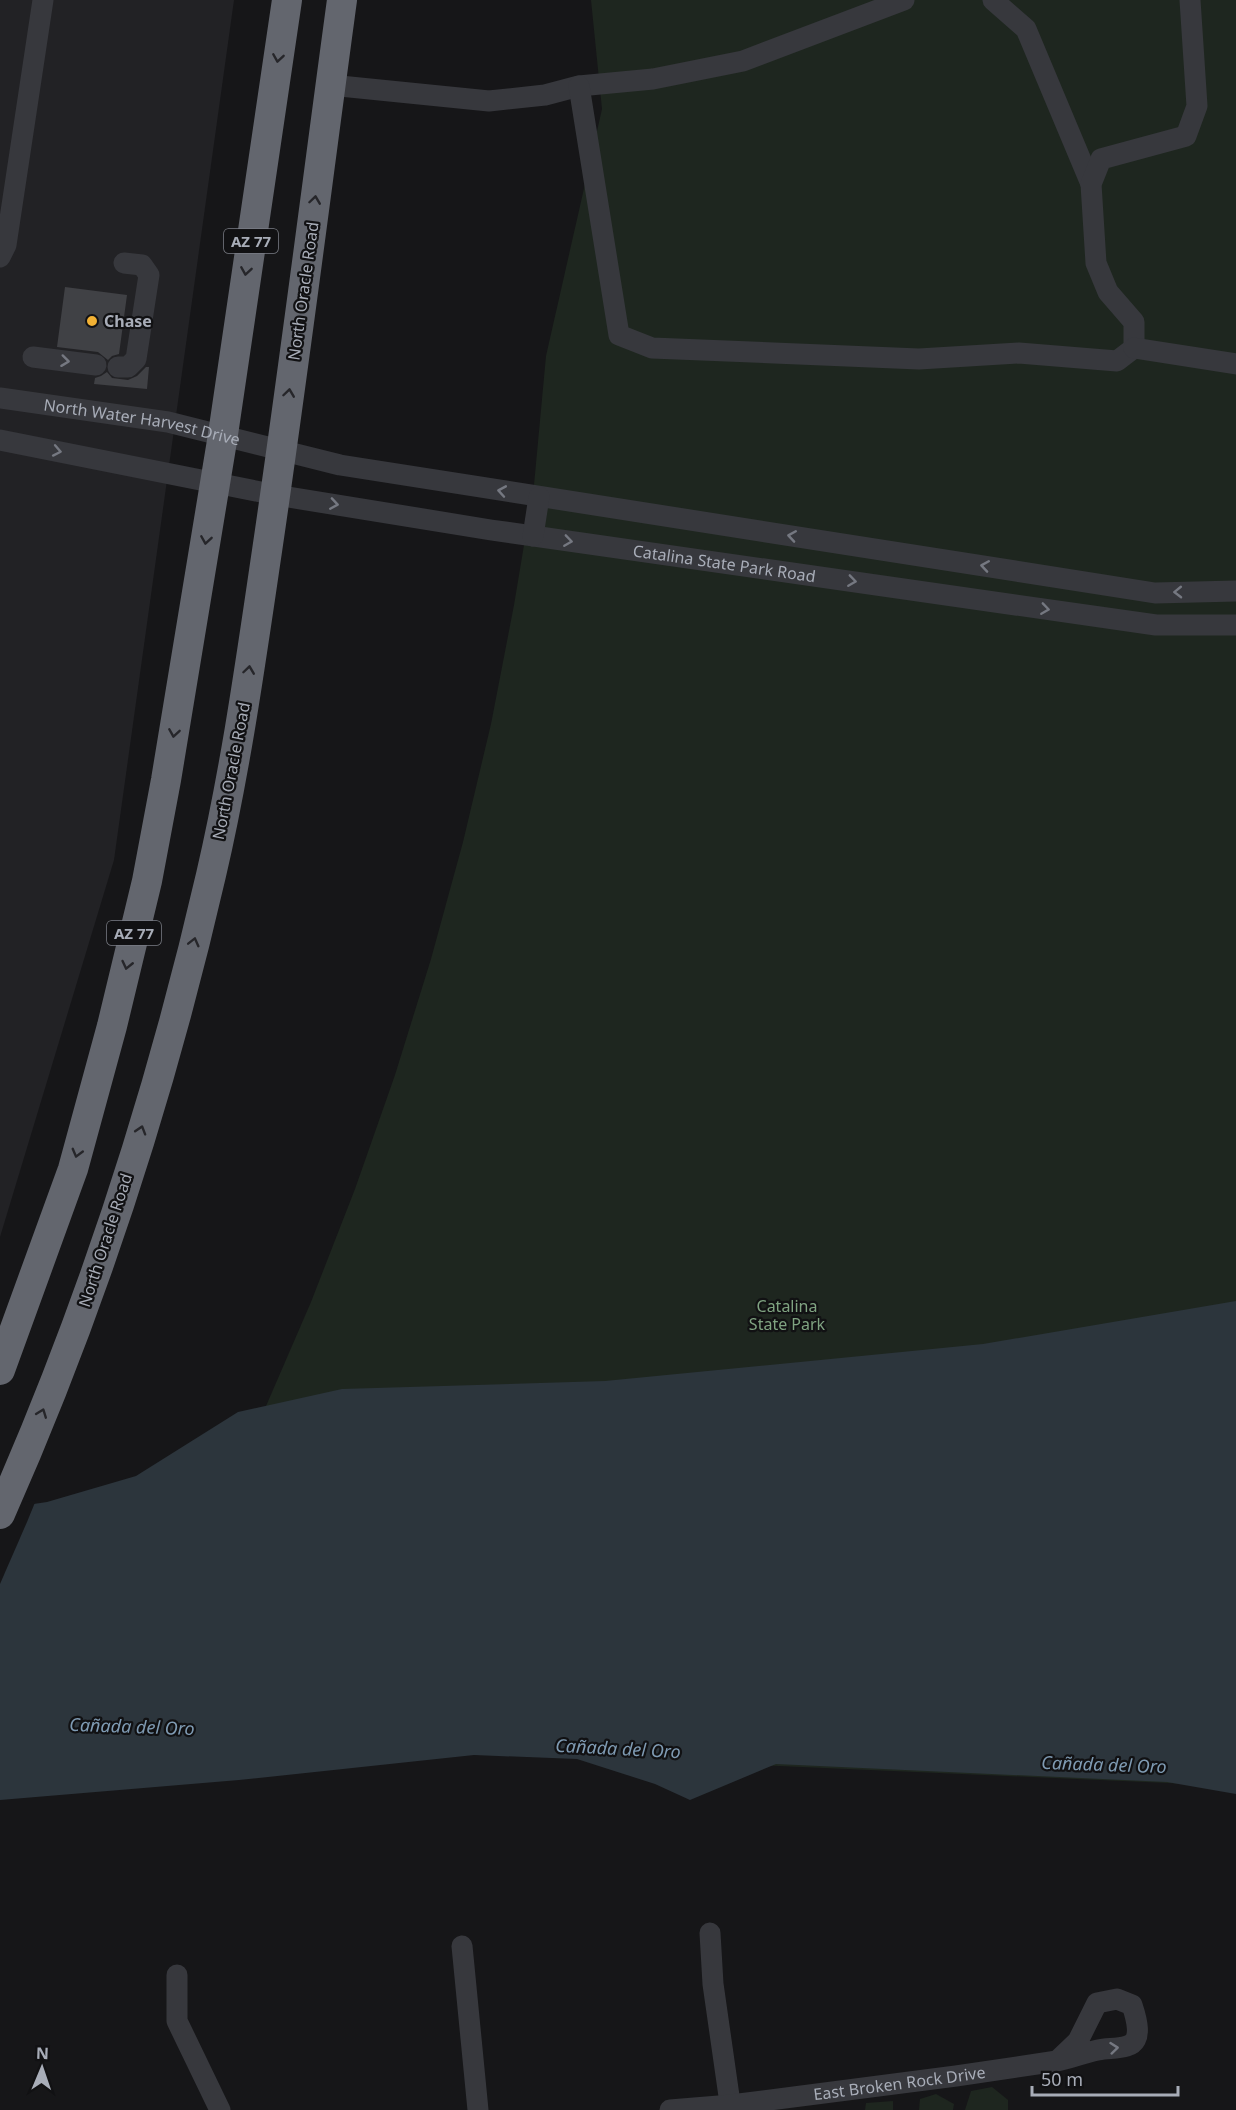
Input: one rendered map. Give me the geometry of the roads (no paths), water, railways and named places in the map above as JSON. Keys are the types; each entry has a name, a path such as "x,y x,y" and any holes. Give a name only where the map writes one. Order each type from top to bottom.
{"highway":[{"name":"AZ 77","path":"0,1370 73,1169 112,1026 147,881 223,437 287,0"},
{"name":"North Oracle Road","path":"0,1514 21,1467 84,1305 134,1155 186,975 212,872 244,704 276,495 342,0"}],"street":[{"path":"0,257 6,245 43,0"},
{"path":"330,85 489,101 545,95 579,86 653,79 743,61 904,0"},
{"path":"993,0 1026,28 1091,184 1096,263 1108,292 1134,322 1134,348"},
{"path":"1091,184 1101,159 1186,136 1197,106 1190,0"},
{"path":"579,86 619,335 652,348 919,359 1019,352 1117,361 1134,348 1236,364"},
{"path":"118,367 128,367 136,359 149,274 142,265 124,263"},
{"path":"33,357 96,365"},
{"name":"North Water Harvest Drive","path":"0,398 168,422 282,451"},
{"path":"0,440 215,483"},
{"path":"282,451 340,465 1155,592 1236,591"},
{"name":"Catalina State Park Road","path":"215,483 276,495 533,536 1156,625 1236,625"},
{"path":"533,536 539,497"},
{"path":"710,1933 712,1984 731,2107"},
{"path":"462,1946 478,2110"},
{"path":"177,1975 177,2021 220,2110"},
{"name":"East Broken Rock Drive","path":"670,2110 731,2107 1057,2061"}],"water":[{"name":"Cañada del Oro","path":"1236,1301 1236,1794 1167,1782 776,1764 690,1800 655,1784 577,1759 474,1755 239,1780 0,1800 0,1509 47,1502 136,1476 238,1412 342,1389 605,1381 983,1344"}],"place":[{"name":"Chase","path":"92,321"}],"park label":[{"name":"Catalina State Park","path":"787,1315"}]}
